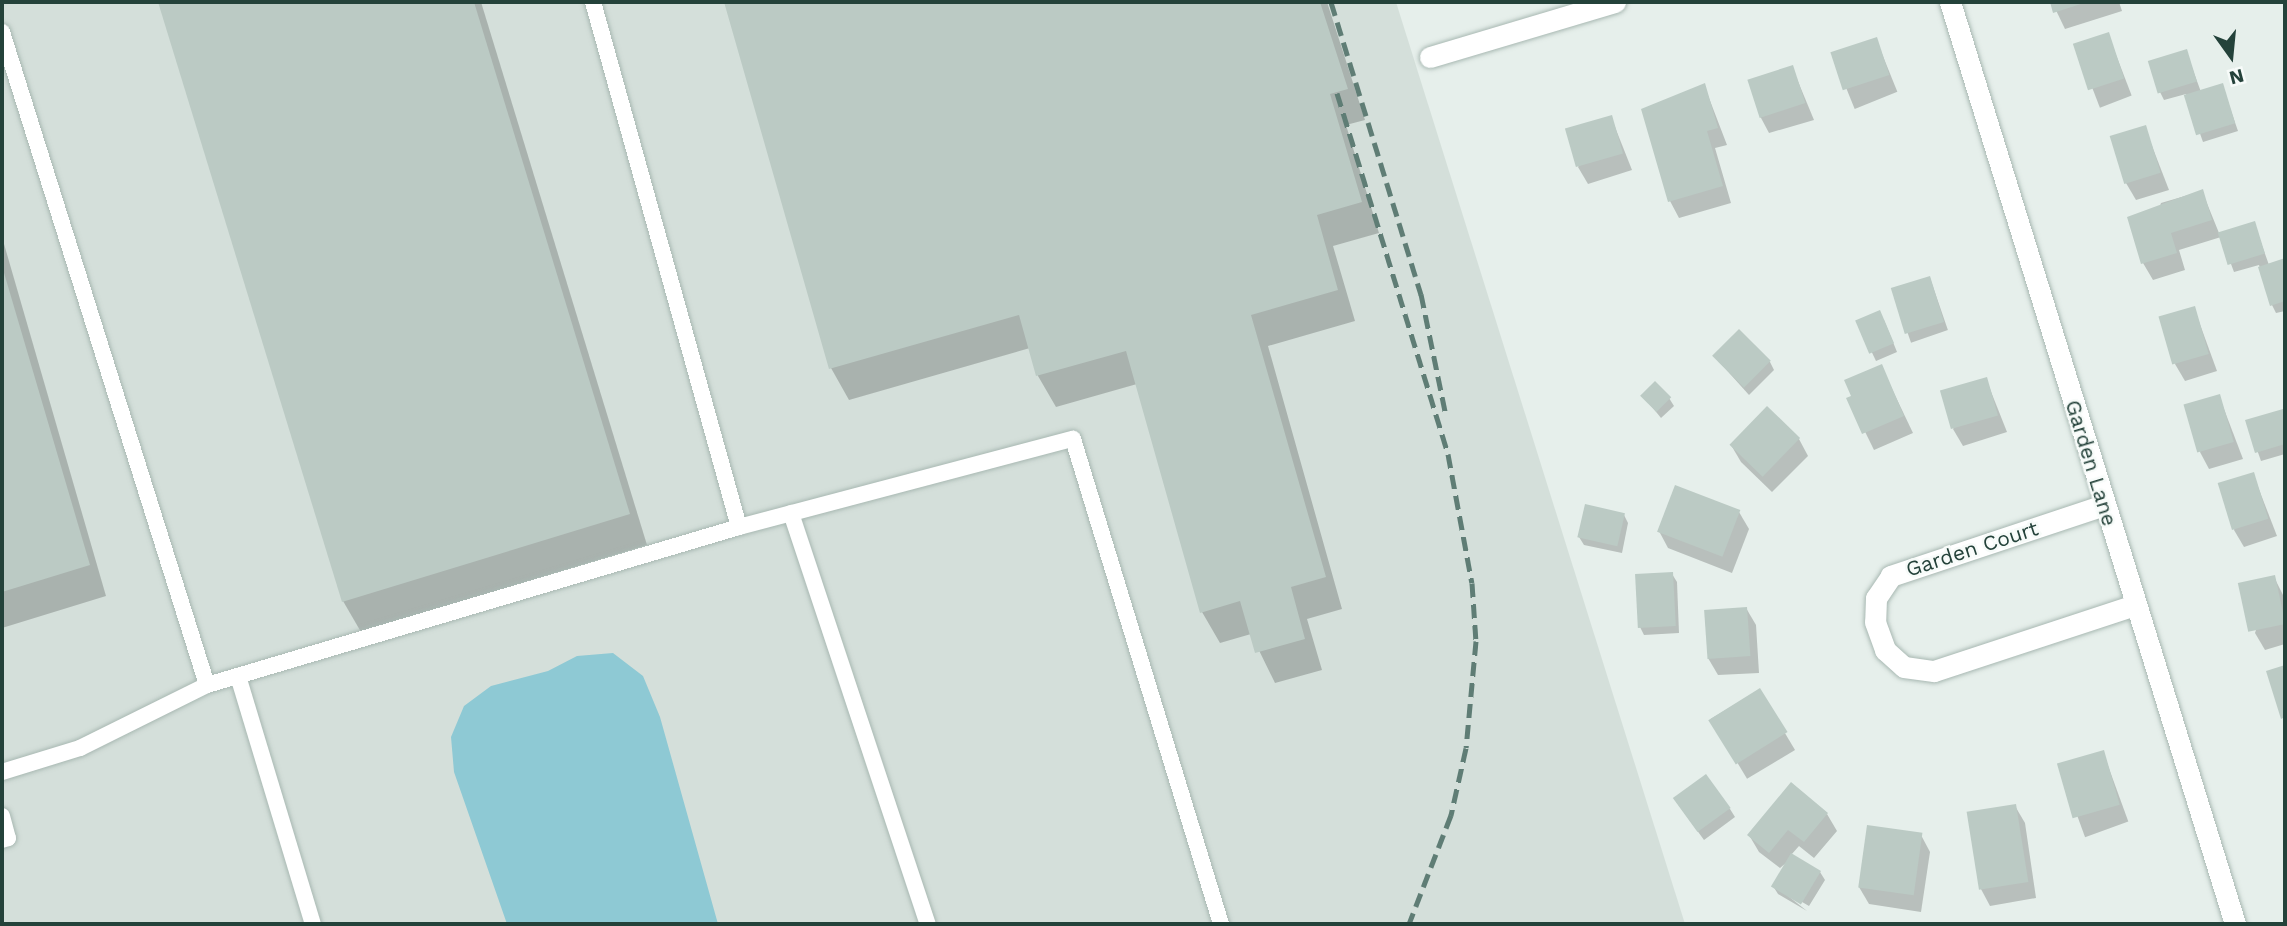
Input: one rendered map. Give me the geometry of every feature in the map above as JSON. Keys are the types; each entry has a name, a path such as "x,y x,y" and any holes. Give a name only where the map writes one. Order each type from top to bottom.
{"street":[{"path":"1430,57 1615,2"},
{"name":"Garden Lane","path":"1951,2 2235,924"},
{"name":"Garden Court","path":"2104,505 1891,576 1876,598 1875,622 1885,650 1904,667 1934,671 2135,606"}],"lane":[{"path":"593,2 739,527"},
{"path":"2,33 207,685"},
{"path":"2,772 80,748 207,685 739,527 1073,439 1221,924"},
{"path":"791,513 928,924"},
{"path":"238,676 313,924"},
{"path":"2,816 8,838 2,840"}],"shaded area":[{"path":"2,2 1396,2 1685,924 2,924"}],"water":[{"path":"613,653 643,676 660,717 718,924 507,924 454,772 451,737 464,706 491,686 548,671 577,656"}],"building":[{"path":"158,2 474,2 630,514 342,602"},
{"path":"724,2 1320,2 1348,89 1330,94 1362,202 1317,215 1338,290 1251,315 1326,577 1291,587 1305,639 1255,653 1240,601 1200,613 1126,351 1036,376 1019,315 829,369"},
{"path":"2050,2 2087,2 2053,13"},
{"path":"2109,32 2124,79 2088,90 2073,44"},
{"path":"1877,37 1889,75 1843,90 1830,52"},
{"path":"2187,49 2197,82 2158,94 2148,61"},
{"path":"1793,65 1805,103 1760,118 1747,80"},
{"path":"1705,83 1718,128 1707,131 1723,186 1668,202 1641,109"},
{"path":"2223,83 2235,123 2196,135 2184,95"},
{"path":"1612,115 1623,153 1576,167 1565,129"},
{"path":"2146,125 2161,173 2124,184 2110,136"},
{"path":"2203,189 2212,220 2171,233 2177,253 2141,264 2127,217"},
{"path":"2255,221 2265,254 2228,265 2218,232"},
{"path":"2285,258 2285,301 2270,306 2258,267"},
{"path":"2,266 90,565 2,592"},
{"path":"1930,276 1944,322 1905,334 1891,288"},
{"path":"2195,306 2209,354 2172,365 2158,316"},
{"path":"1880,310 1894,343 1869,354 1855,321"},
{"path":"1739,329 1771,361 1744,388 1712,356"},
{"path":"1882,364 1904,416 1862,434 1846,398 1851,396 1844,380"},
{"path":"1987,377 1998,415 1951,429 1940,391"},
{"path":"1655,381 1671,397 1656,412 1640,396"},
{"path":"2220,394 2234,442 2197,453 2183,404"},
{"path":"1767,406 1800,438 1763,477 1729,445"},
{"path":"2283,409 2285,444 2255,453 2245,420"},
{"path":"2254,472 2268,519 2232,530 2218,483"},
{"path":"1675,485 1740,510 1722,557 1657,532"},
{"path":"1585,504 1625,513 1617,546 1577,537"},
{"path":"1673,572 1676,626 1638,628 1635,574"},
{"path":"2275,575 2285,624 2248,632 2238,583"},
{"path":"1747,607 1750,656 1708,659 1704,610"},
{"path":"2285,665 2285,717 2281,719 2266,671"},
{"path":"1760,688 1788,732 1736,764 1708,720"},
{"path":"2104,750 2120,805 2073,818 2057,764"},
{"path":"1706,774 1731,808 1698,832 1673,798"},
{"path":"1791,782 1828,813 1804,842 1788,830 1769,853 1747,835"},
{"path":"2016,804 2028,882 1979,890 1967,812"},
{"path":"1867,825 1922,833 1914,895 1858,887"},
{"path":"1791,853 1821,871 1801,904 1771,886"}],"railway":[{"path":"1331,2 1421,294 1446,416"},
{"path":"1337,93 1448,454 1472,583 1476,641 1466,748 1451,815 1409,924"}]}
